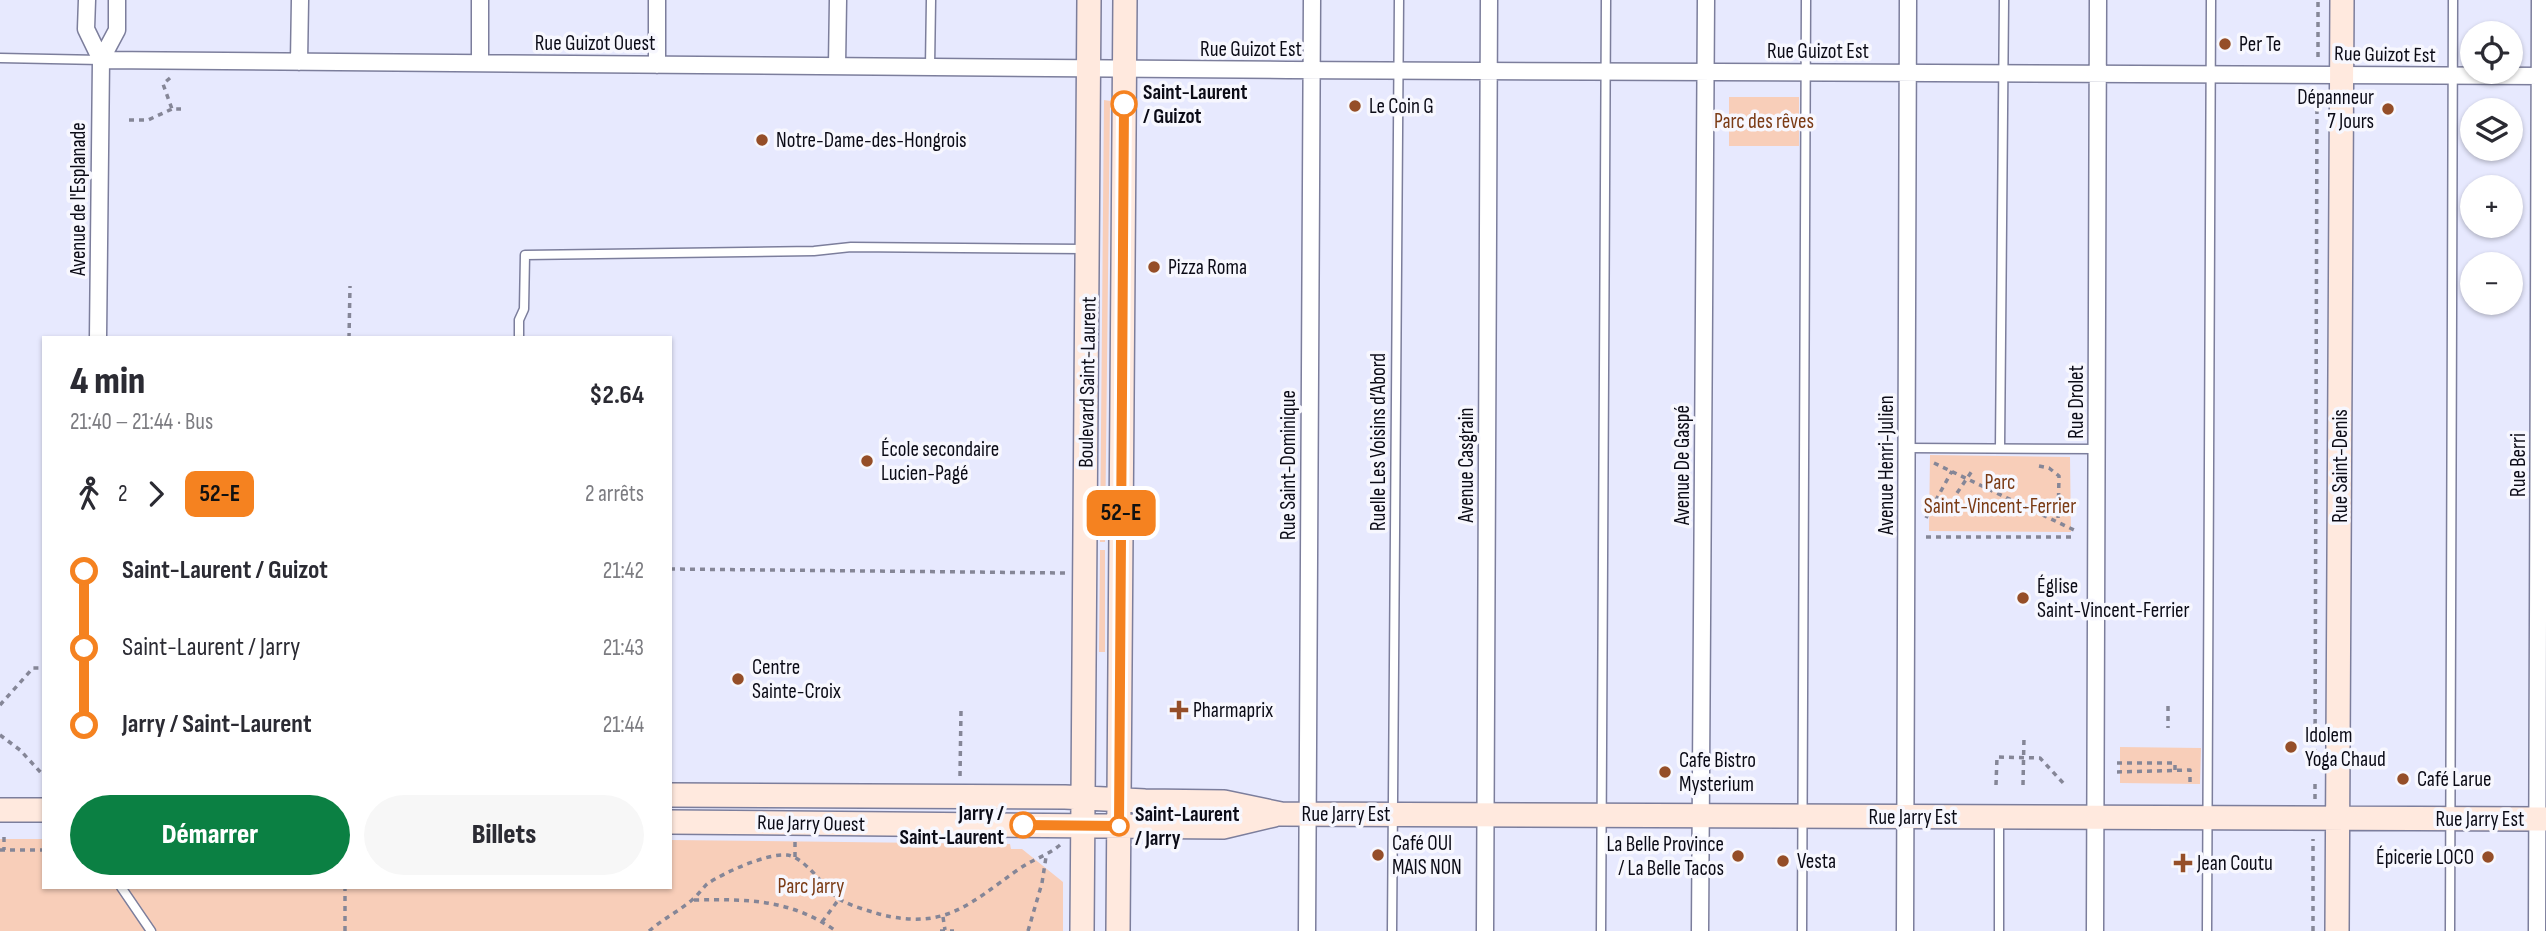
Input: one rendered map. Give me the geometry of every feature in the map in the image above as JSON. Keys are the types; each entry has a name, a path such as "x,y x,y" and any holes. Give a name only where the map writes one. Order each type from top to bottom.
{"main road":[{"name":"Boulevard Saint-Laurent","path":"1082,931 1089,0"},
{"name":"Boulevard Saint-Laurent","path":"1118,931 1125,0"},
{"name":"Rue Saint-Denis","path":"2337,931 2342,0"},
{"name":"Rue Jarry Ouest","path":"672,795 1119,800"},
{"name":"Rue Jarry Est","path":"1119,800 1224,802 1281,814 2542,819"},
{"path":"0,810 42,810"},
{"name":"Rue Jarry Est","path":"1119,826 1223,827 1281,814"},
{"name":"Rue Jarry Ouest","path":"672,822 1119,826"}],"street":[{"name":"Avenue de l'Esplanade","path":"87,0 86,29 101,60 98,336"},
{"name":"Avenue de l'Esplanade","path":"101,60 117,30 117,0"},
{"path":"299,62 300,0"},
{"path":"480,0 480,63"},
{"path":"657,0 657,65"},
{"path":"837,66 838,0"},
{"name":"Rue Saint-Dominique","path":"1307,931 1312,0"},
{"name":"Avenue Casgrain","path":"1485,931 1489,0"},
{"name":"Avenue De Gaspé","path":"1700,931 1706,0"},
{"name":"Avenue Henri-Julien","path":"1905,931 1908,0"},
{"name":"Rue Drolet","path":"2095,931 2098,0"},
{"name":"Rue Berri","path":"2537,931 2542,819 2543,76 2540,0"},
{"name":"Rue Guizot Ouest","path":"101,60 1089,68"},
{"name":"Rue Guizot Est","path":"1089,68 2543,76"}],"lane":[{"path":"930,67 931,0"},
{"name":"Ruelle Les Voisins d’Abord","path":"1392,931 1399,0"},
{"path":"1601,931 1606,0"},
{"path":"1802,931 1806,0"},
{"path":"2000,448 2004,0"},
{"path":"2207,931 2211,0"},
{"path":"2450,931 2453,0"},
{"path":"0,58 101,60"},
{"path":"519,336 519,320 524,309 525,255 814,251 851,247 1088,249"},
{"path":"1908,448 2097,449"},
{"path":"1999,817 1999,931"},
{"path":"122,889 151,931"}],"path":[{"path":"2318,0 2318,41"},
{"path":"170,78 163,84 172,109"},
{"name":"Rue Saint-Denis","path":"2315,765 2316,103"},
{"path":"129,120 148,120 172,109 181,109"},
{"path":"349,336 350,286"},
{"path":"1926,459 2074,530"},
{"path":"2039,466 2049,468 2059,476 2058,522"},
{"path":"1926,518 1952,471"},
{"path":"1957,493 1972,471"},
{"path":"2055,514 2058,522"},
{"path":"1926,537 2074,537"},
{"path":"672,569 1069,573"},
{"path":"0,705 33,668 42,668"},
{"path":"2168,706 2168,728"},
{"path":"960,781 961,710"},
{"path":"0,735 42,774"},
{"path":"2023,785 2024,737"},
{"path":"1996,785 1997,757 2040,758 2065,785"},
{"path":"2117,763 2175,763 2175,772"},
{"path":"2153,763 2153,772"},
{"path":"2117,772 2190,770 2190,786"},
{"path":"795,836 795,857"},
{"path":"4,837 2,850 42,850"},
{"path":"649,931 692,900 708,884 739,868 781,855 795,857 839,899 863,909 887,916 923,919 943,917 973,902 1028,863 1046,856 1064,842"},
{"path":"2313,847 2313,931"},
{"path":"1028,931 1042,883 1046,856"},
{"path":"345,889 345,931"},
{"path":"692,900 737,899 765,902 794,909 836,931"},
{"path":"822,922 839,899"},
{"path":"943,917 945,930"},
{"path":"657,924 661,930"},
{"path":"940,931 954,931"}],"green space":[{"name":"Parc des rêves","path":"1729,97 1799,97 1799,146 1729,146"},
{"path":"1104,100 1110,101 1105,542 1100,542"},
{"name":"Parc Saint-Vincent-Ferrier","path":"1930,455 2070,457 2071,532 1929,531"},
{"path":"1100,550 1105,550 1105,652 1099,652"},
{"path":"2120,747 2201,748 2200,784 2120,783"},
{"name":"Parc Jarry","path":"0,839 42,839 42,889 672,889 672,840 1010,844 1011,849 1022,849 1063,882 1063,931 0,931"}],"bus line":[{"name":"52-E","path":"1023,825 1119,826 1124,104"}],"place":[{"name":"Per Te","path":"2225,44"},
{"name":"Saint-Laurent / Guizot","path":"1124,104"},
{"name":"Le Coin G","path":"1355,106"},
{"name":"Dépanneur 7 Jours","path":"2388,109"},
{"name":"Notre-Dame-des-Hongrois","path":"762,140"},
{"name":"Pizza Roma","path":"1154,267"},
{"name":"École secondaire Lucien-Pagé","path":"867,461"},
{"name":"Église Saint-Vincent-Ferrier","path":"2023,598"},
{"name":"Centre Sainte-Croix","path":"738,679"},
{"name":"Pharmaprix","path":"1179,710"},
{"name":"Idolem Yoga Chaud","path":"2291,747"},
{"name":"Cafe Bistro Mysterium","path":"1665,772"},
{"name":"Café Larue","path":"2403,779"},
{"name":"Jarry / Saint-Laurent","path":"1023,825"},
{"name":"Saint-Laurent / Jarry","path":"1119,826"},
{"name":"Café OUI MAIS NON","path":"1378,855"},
{"name":"La Belle Province / La Belle Tacos","path":"1738,856"},
{"name":"Épicerie LOCO","path":"2488,857"},
{"name":"Vesta","path":"1783,861"},
{"name":"Jean Coutu","path":"2183,863"}]}
